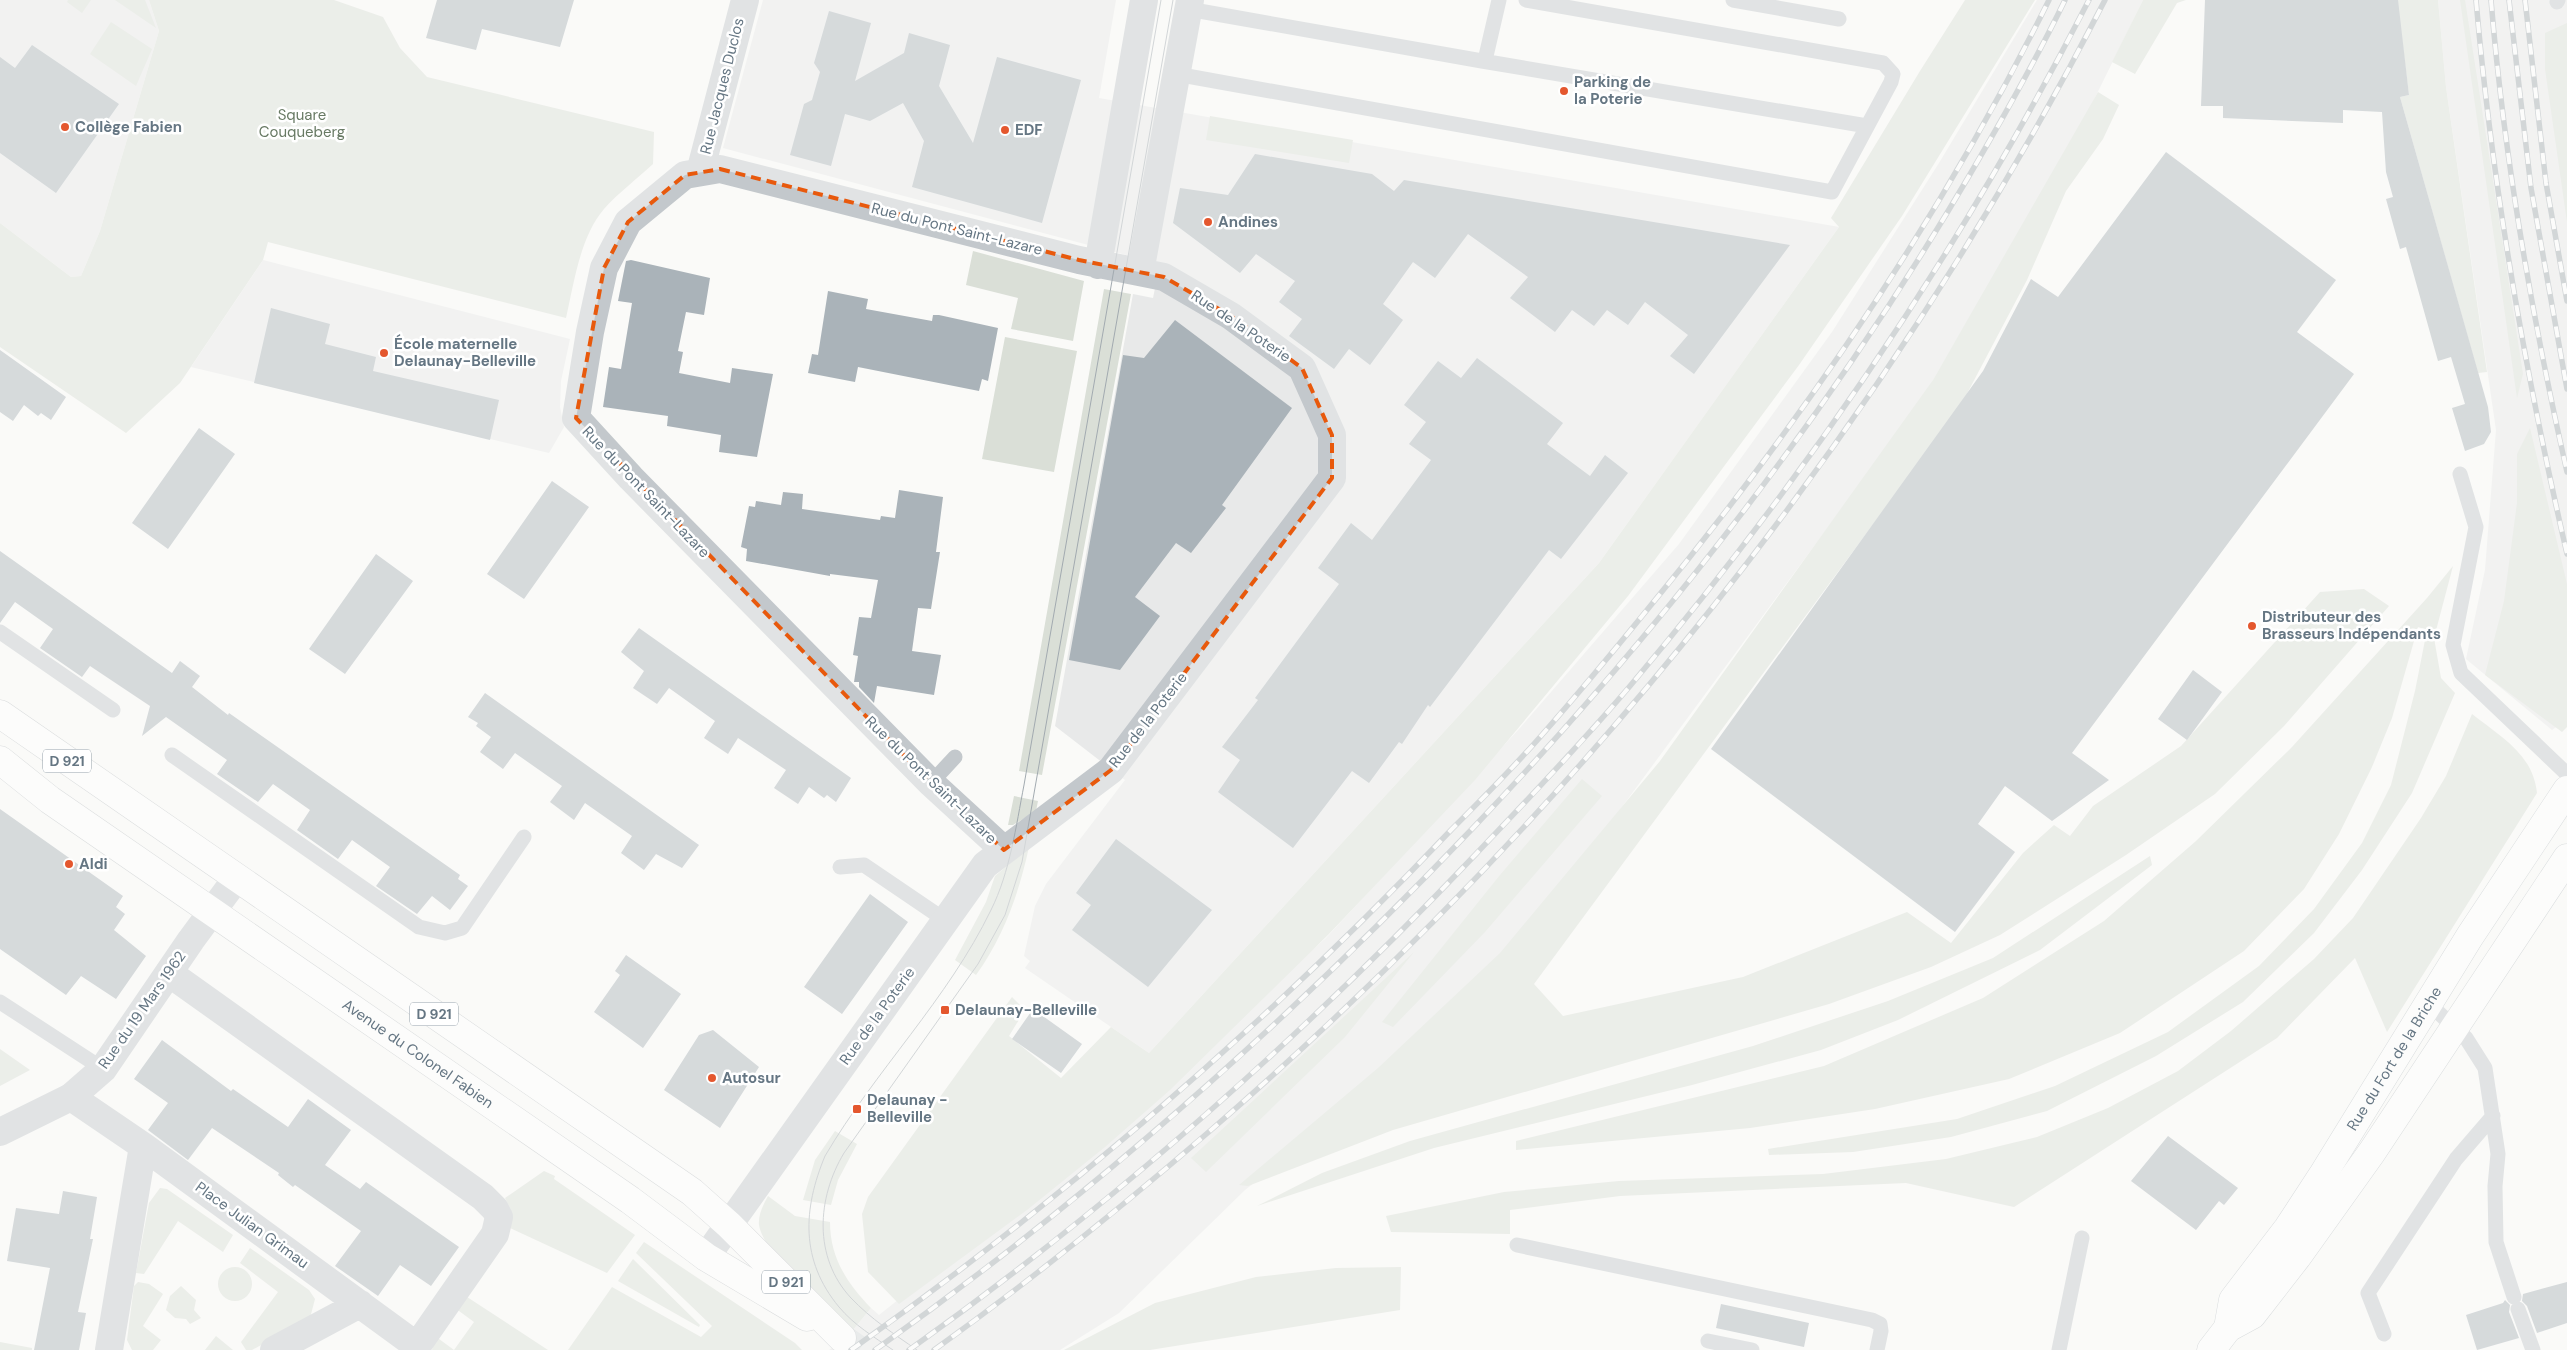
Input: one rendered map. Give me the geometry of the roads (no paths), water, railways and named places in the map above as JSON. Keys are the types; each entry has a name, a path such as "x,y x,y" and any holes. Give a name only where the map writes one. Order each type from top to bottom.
{"main road":[{"name":"D 921","path":"0,714 692,1192 729,1226"},
{"name":"Avenue du Colonel Fabien","path":"0,760 50,800 630,1200 706,1257 842,1338 729,1226"},
{"name":"Rue du Fort de la Briche","path":"2228,1328 2234,1300 2288,1228 2428,1002 2567,790"},
{"name":"Rue du Fort de la Briche","path":"2211,1350 2228,1328 2252,1314 2297,1257 2372,1152 2567,858"}],"street":[{"name":"Rue Jacques Duclos","path":"700,172 745,0"},
{"path":"1098,264 1144,0"},
{"path":"1140,272 1189,4"},
{"name":"Rue du Pont Saint-Lazare","path":"1004,850 931,783 631,478 576,418 590,332 604,268 628,222 685,175 720,169 1098,264"},
{"name":"Rue de la Poterie","path":"706,1257 985,865 1111,770 1332,478 1332,435 1302,368 1214,306 1164,277 1098,264"},
{"name":"Rue du 19 Mars 1962","path":"0,1132 71,1097 103,1069 236,878"},
{"path":"169,973 483,1197 495,1208 500,1217 495,1234 418,1348"},
{"name":"Place Julian Grimau","path":"71,1097 144,1146 418,1348"},
{"path":"109,1350 144,1146"},
{"path":"274,1350 360,1304"}],"lane":[{"path":"1482,61 1486,56 1499,0"},
{"path":"1176,74 1832,192 1891,82 1892,74 1883,63 1526,0"},
{"path":"1733,0 1840,19"},
{"path":"1189,4 1482,61 1867,126"},
{"path":"2460,474 2476,527 2453,644 2462,673 2567,774"},
{"path":"0,632 113,710"},
{"path":"172,755 419,927 446,933 462,928 524,837"},
{"path":"931,783 955,757"},
{"path":"840,867 864,866 946,920"},
{"path":"0,1002 103,1069"},
{"path":"2428,1002 2476,1050 2485,1068 2498,1154 2496,1242 2533,1350"},
{"path":"2384,1334 2368,1293 2456,1159 2493,1116"},
{"path":"2059,1350 2082,1238"},
{"path":"1517,1245 1872,1320 1880,1324 1881,1331 1877,1350"},
{"path":"1708,1341 1752,1350"}],"tunnel":[{"path":"842,1338 859,1350"}],"tram line":[{"path":"893,1350 851,1319 839,1307 826,1289 817,1271 809,1234 812,1195 825,1156 866,1094 933,1005 974,943 998,895 1008,865 1024,785 1161,0"},
{"path":"917,1350 867,1313 851,1298 839,1282 830,1264 825,1246 824,1208 828,1189 844,1153 978,964 1005,915 1022,862 1173,0"}],"railway":[{"path":"851,1350 1011,1231 1164,1104 1239,1038 1383,900 1520,760 1621,642 1704,539 1814,392 1866,316 1962,161 2007,81 2049,0"},
{"path":"875,1350 956,1291 1111,1168 1260,1038 1402,900 1542,754 1676,597 1739,517 1859,350 1969,176 2019,89 2065,0"},
{"path":"909,1350 985,1294 1133,1177 1275,1052 1410,922 1535,792 1611,708 1696,606 1759,524 1879,356 1935,270 1989,181 2089,0"},
{"path":"934,1350 1075,1243 1144,1187 1211,1130 1345,1008 1474,880 1596,747 1712,608 1821,463 1923,314 2018,159 2105,0"},
{"path":"2476,0 2491,139 2512,278 2537,417 2567,554"},
{"path":"2491,0 2503,119 2521,237 2542,355 2567,472"},
{"path":"2509,0 2531,188 2567,389"},
{"path":"2525,0 2546,183 2567,301"}],"place":[{"name":"Parking de la Poterie","path":"1564,91"},
{"name":"Collège Fabien","path":"65,127"},
{"name":"EDF","path":"1005,130"},
{"name":"Andines","path":"1208,222"},
{"name":"École maternelle Delaunay-Belleville","path":"384,353"},
{"name":"Distributeur des Brasseurs Indépendants","path":"2252,626"},
{"name":"Aldi","path":"69,864"},
{"name":"Delaunay-Belleville","path":"945,1010"},
{"name":"Autosur","path":"712,1078"},
{"name":"Delaunay - Belleville","path":"857,1109"}],"park label":[{"name":"Square Couqueberg","path":"302,124"}]}
